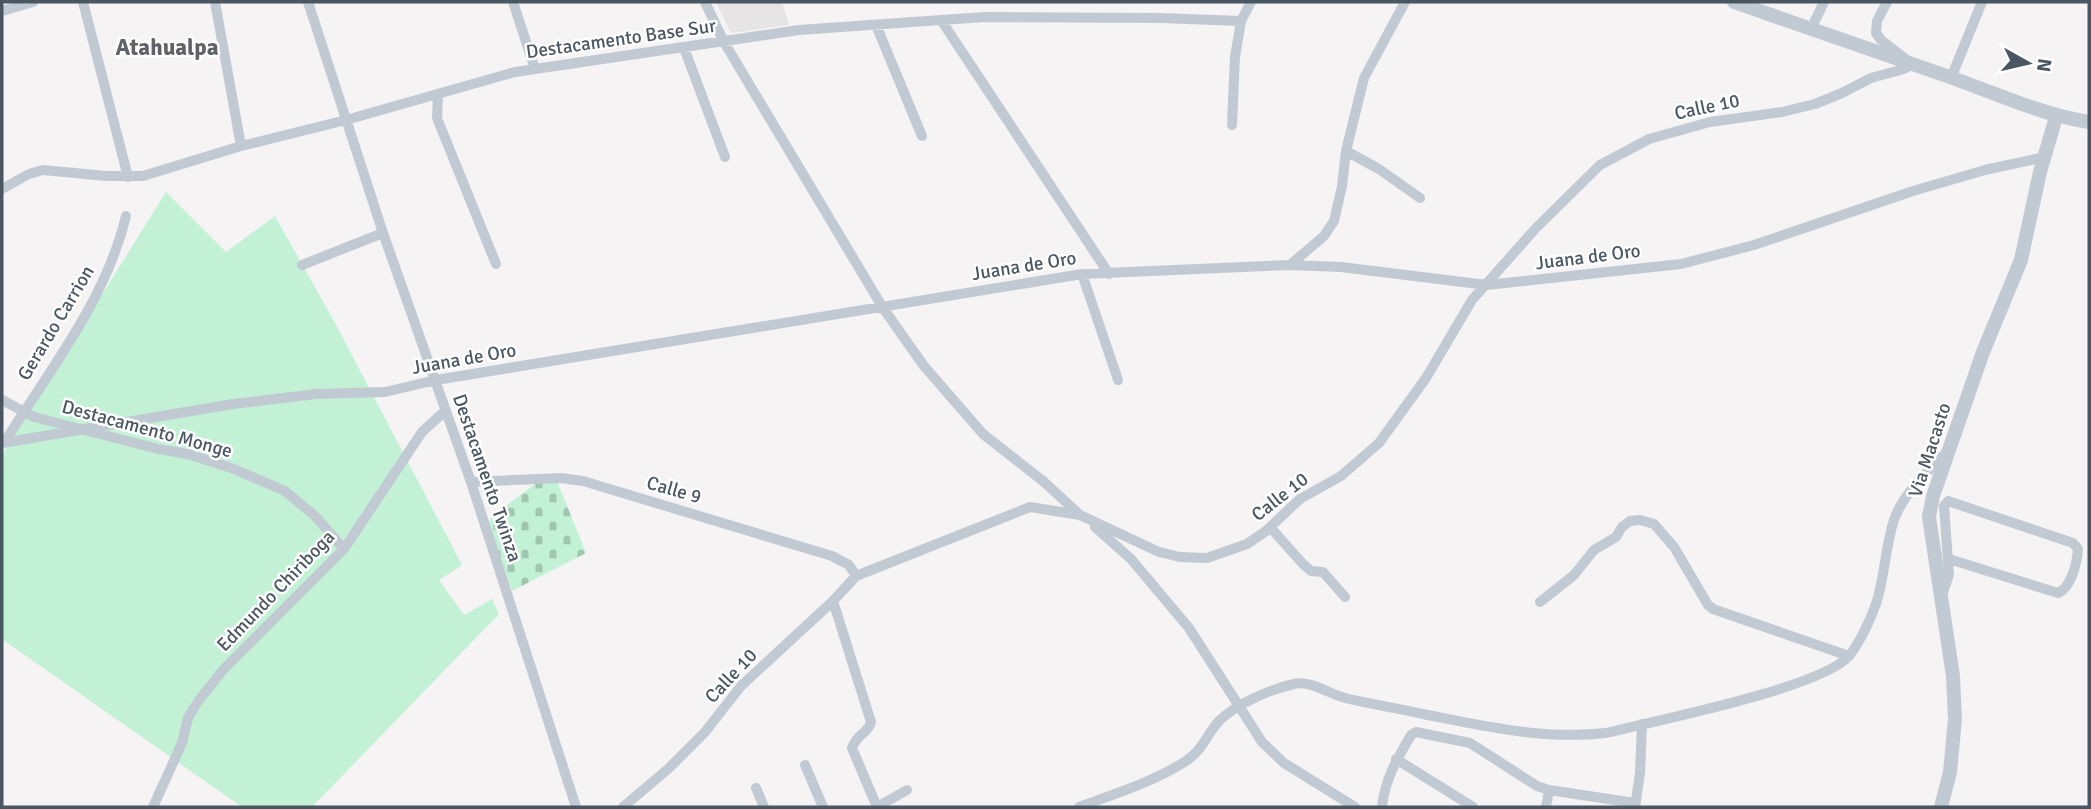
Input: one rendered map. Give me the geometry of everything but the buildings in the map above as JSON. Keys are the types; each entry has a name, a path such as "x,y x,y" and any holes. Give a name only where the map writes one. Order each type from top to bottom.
{"street":[{"path":"2,11 33,2"},
{"path":"83,2 128,177"},
{"path":"215,2 241,146"},
{"name":"Destacamento Twinza","path":"308,2 383,233 471,482 576,807"},
{"path":"513,2 535,69"},
{"path":"705,2 724,42 883,308 924,366 983,434 1028,468 1131,559 1189,628 1262,742 1284,763 1355,807"},
{"path":"1232,125 1235,57 1241,21 1251,2"},
{"path":"1290,265 1324,236 1334,221 1346,151 1364,78 1405,2"},
{"path":"1734,2 2056,117 2089,122"},
{"path":"1811,29 1824,2"},
{"path":"1887,2 1877,21 1876,33 1912,64"},
{"path":"1951,78 1982,2"},
{"name":"Destacamento Base Sur","path":"2,189 29,174 43,170 143,176 241,146 346,120 515,72 799,30 986,17 1241,21"},
{"path":"941,20 1109,274"},
{"path":"876,25 922,136"},
{"path":"684,48 725,158"},
{"name":"Calle 10","path":"623,807 668,769 705,732 741,686 833,601 856,576 1030,507 1080,515 1159,551 1192,559 1207,558 1237,549 1270,527 1300,499 1341,476 1378,443 1426,378 1472,300 1567,195 1600,165 1649,139 1710,122 1782,112 1815,104 1871,78 1904,69 1912,64"},
{"path":"438,94 437,118 496,264"},
{"name":"Via Macasto","path":"1941,807 1950,772 1955,719 1953,676 1929,517 1933,496 1983,352 2021,260 2056,117"},
{"path":"1346,151 1379,169 1420,198"},
{"name":"Juana de Oro","path":"3,443 233,404 316,394 385,392 436,380 1082,274 1290,265 1341,267 1487,285 1681,264 1754,245 1913,191 1986,170 2045,157"},
{"name":"Gerardo Carrion","path":"3,443 89,307 119,244 126,216"},
{"path":"302,265 383,233"},
{"path":"1082,274 1118,380"},
{"name":"Destacamento Monge","path":"2,400 23,412 158,449 188,454 234,469 285,491 315,516 344,549"},
{"name":"Edmundo Chiriboga","path":"153,807 182,743 188,718 199,700 223,670 344,549 422,432 445,411"},
{"path":"1079,807 1152,780 1188,760 1201,748 1218,722 1238,705 1295,683 1303,683 1342,697 1492,728 1532,734 1576,736 1606,733 1781,689 1833,668 1849,656 1876,603 1894,521 1901,505 1922,477 1948,451"},
{"name":"Calle 9","path":"471,482 561,478 583,481 832,556 849,565 856,576"},
{"path":"1942,596 1949,574 1944,506 1948,501 2073,543 2078,549 2066,589 2058,593 1948,559"},
{"path":"1540,602 1564,585 1594,550 1616,537 1630,521 1648,521 1654,524 1674,547 1708,605 1713,609 1849,656"},
{"path":"1270,527 1303,564 1311,571 1323,572 1345,597"},
{"path":"833,601 871,722 867,731 855,740 852,748 877,807 907,790"},
{"path":"1382,807 1384,788 1396,759 1411,735 1416,732 1463,740 1537,786 1549,790 1635,805 1640,773 1642,724"},
{"path":"1396,759 1474,807"},
{"path":"805,765 823,807"},
{"path":"755,788 764,807"},
{"path":"1546,807 1549,790"}],"shaded area":[{"path":"716,2 782,2 789,25 731,33"}],"green space":[{"path":"166,192 226,252 275,216 335,323 462,565 439,580 464,615 492,599 499,614 312,807 242,807 2,639 2,455"},
{"path":"539,481 557,481 586,553 512,591 489,526 491,517"}],"district":[{"name":"Atahualpa","path":"167,47"}]}
